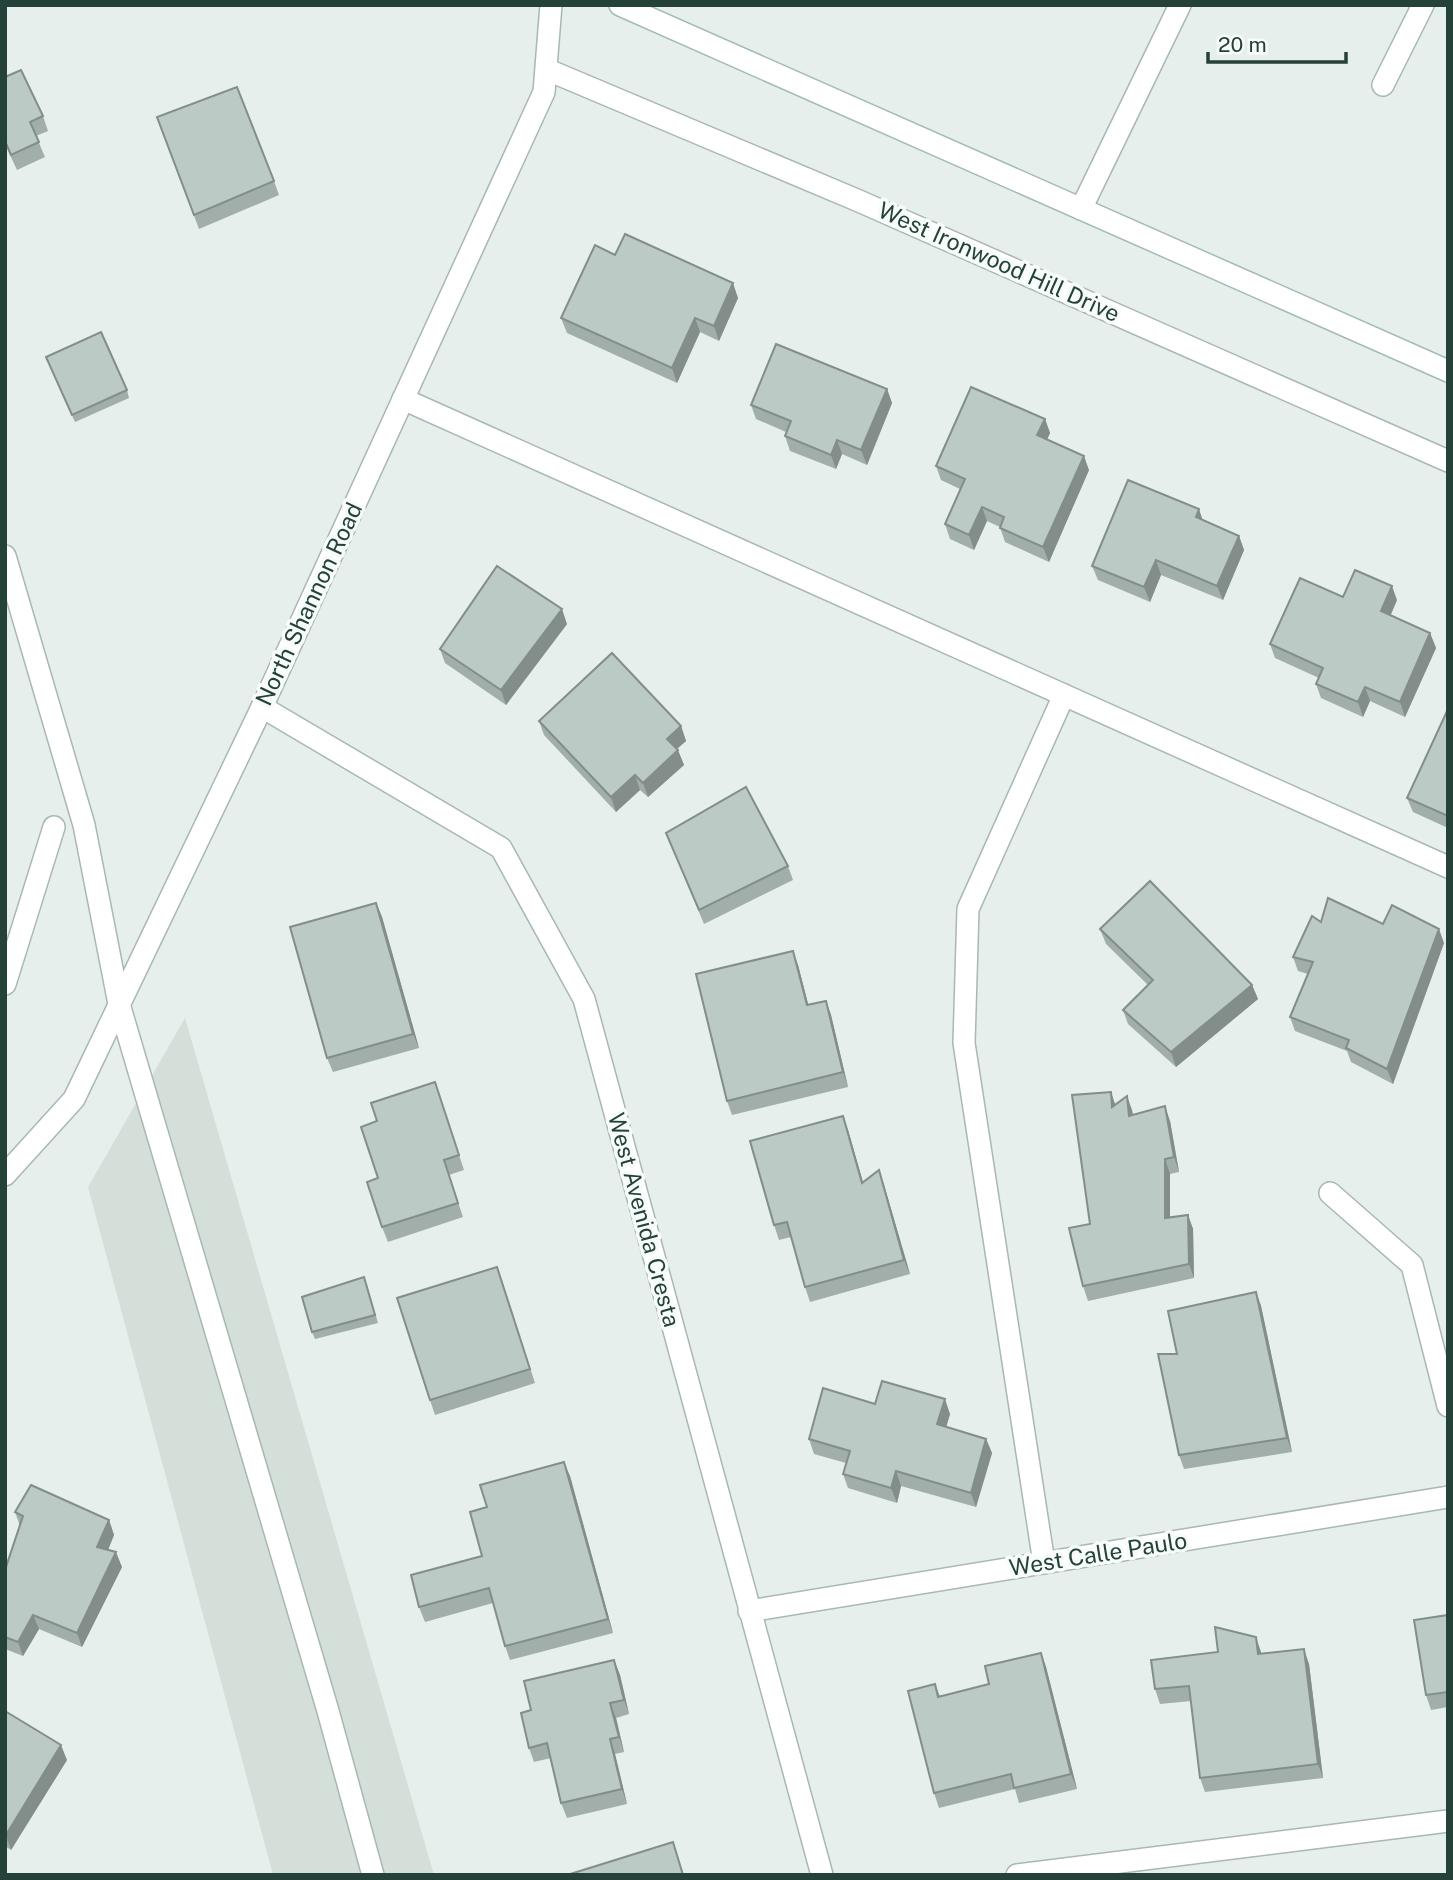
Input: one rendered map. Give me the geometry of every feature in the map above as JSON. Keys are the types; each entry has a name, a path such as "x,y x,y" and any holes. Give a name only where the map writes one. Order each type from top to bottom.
{"street":[{"name":"North Shannon Road","path":"5,1175 74,1099 262,707 544,92 548,70 551,5"},
{"path":"620,5 1448,371"},
{"path":"1081,209 1180,5"},
{"path":"1382,85 1423,5"},
{"name":"West Ironwood Hill Drive","path":"548,70 872,206 1448,461"},
{"path":"403,399 1448,867"},
{"path":"5,556 84,825 119,1004 320,1684 373,1875"},
{"path":"1044,1563 964,1043 968,909 1064,695"},
{"name":"West Avenida Cresta","path":"262,707 501,848 584,999 822,1875"},
{"path":"5,984 54,827"},
{"path":"1331,1193 1412,1265 1448,1406"},
{"name":"West Calle Paulo","path":"749,1611 1448,1497"},
{"path":"1017,1875 1448,1821"}],"shaded area":[{"path":"185,1018 434,1875 273,1875 88,1187"}],"building":[{"path":"21,70 43,116 30,122 39,142 11,155 5,141 5,77"},
{"path":"237,87 274,181 194,215 157,117"},
{"path":"625,234 733,283 714,326 695,318 672,368 561,318 595,245 615,255"},
{"path":"101,332 127,390 72,415 46,357"},
{"path":"776,344 887,389 861,450 837,440 831,455 785,436 791,421 751,405"},
{"path":"971,387 1045,419 1037,435 1084,456 1043,547 1000,528 1004,517 982,507 969,535 945,524 965,479 936,466"},
{"path":"1128,480 1199,509 1196,517 1239,536 1217,586 1156,560 1144,587 1092,566"},
{"path":"497,566 562,609 501,690 440,649"},
{"path":"1355,570 1392,586 1381,611 1430,633 1400,702 1365,687 1358,702 1316,684 1323,668 1270,644 1300,578 1343,597"},
{"path":"612,653 681,726 667,739 678,750 643,783 635,775 611,797 539,721"},
{"path":"1448,709 1448,816 1407,798"},
{"path":"746,787 788,866 699,910 666,833"},
{"path":"1150,881 1252,985 1171,1052 1123,1010 1153,980 1100,929"},
{"path":"1328,898 1383,924 1392,905 1439,929 1387,1069 1346,1048 1349,1040 1290,1017 1313,962 1293,957 1312,916 1321,922"},
{"path":"376,903 413,1034 327,1058 290,927"},
{"path":"793,951 807,1005 826,1001 843,1072 727,1101 696,974"},
{"path":"435,1082 459,1155 444,1160 458,1203 382,1227 367,1182 378,1178 361,1127 377,1121 371,1103"},
{"path":"1111,1092 1112,1107 1127,1096 1129,1116 1165,1106 1174,1157 1165,1159 1165,1218 1188,1215 1189,1264 1083,1286 1069,1228 1090,1224 1072,1095"},
{"path":"843,1116 862,1183 879,1170 904,1260 805,1287 787,1222 774,1225 750,1141"},
{"path":"497,1267 530,1369 430,1400 397,1298"},
{"path":"364,1277 375,1315 312,1332 302,1297"},
{"path":"1256,1292 1287,1438 1179,1455 1158,1354 1177,1354 1168,1311"},
{"path":"882,1381 945,1399 937,1424 986,1439 971,1493 896,1471 891,1488 843,1474 850,1451 809,1439 823,1388 875,1404"},
{"path":"564,1462 608,1619 505,1646 489,1588 419,1607 411,1575 482,1556 470,1512 487,1507 480,1485"},
{"path":"31,1485 109,1520 97,1547 116,1552 77,1633 33,1615 18,1642 5,1637 5,1570 23,1516 15,1512"},
{"path":"1448,1615 1448,1692 1426,1695 1414,1620"},
{"path":"1215,1627 1256,1637 1258,1654 1304,1649 1318,1764 1200,1778 1189,1686 1155,1689 1151,1660 1218,1652"},
{"path":"1041,1653 1071,1774 1014,1788 1011,1774 934,1793 908,1691 935,1684 938,1697 989,1684 985,1666"},
{"path":"614,1660 624,1700 610,1703 619,1737 610,1739 622,1789 561,1803 547,1743 529,1748 521,1713 531,1710 524,1681"},
{"path":"5,1711 61,1745 6,1835 5,1835"},
{"path":"673,1842 683,1875 567,1875"}]}
